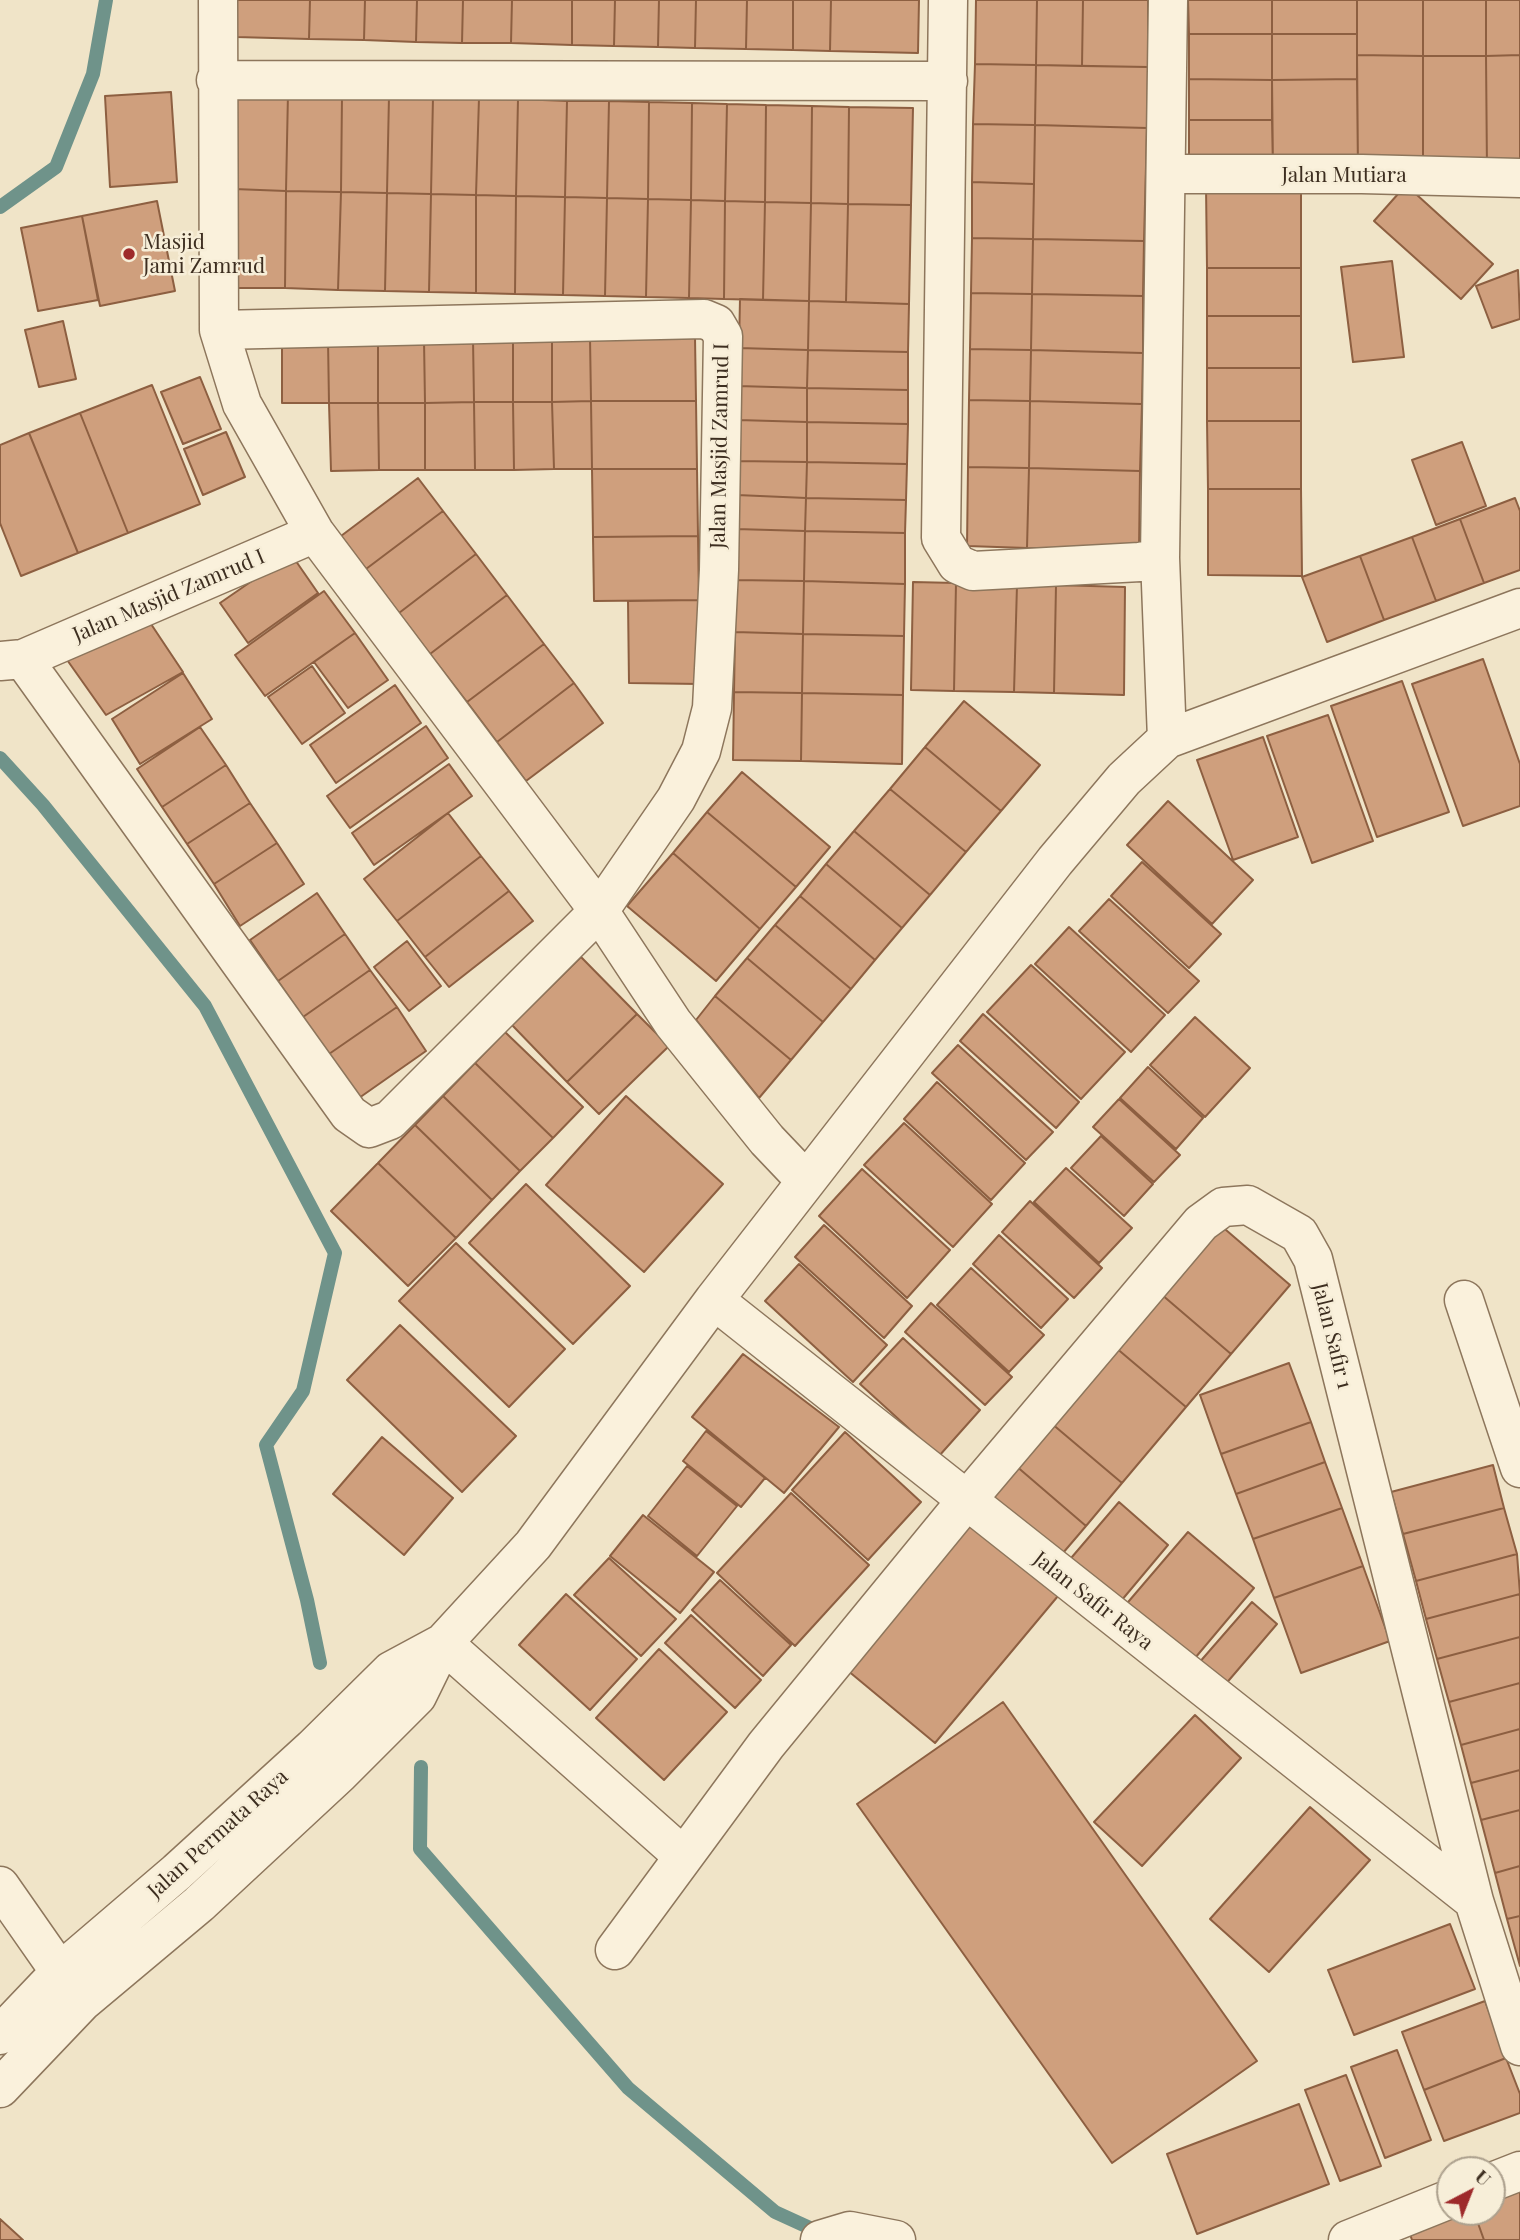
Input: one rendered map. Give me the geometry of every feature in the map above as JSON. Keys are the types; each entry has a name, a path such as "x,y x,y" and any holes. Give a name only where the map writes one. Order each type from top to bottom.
{"street":[{"path":"218,0 216,80 219,330 242,404 315,533 599,911 673,1023 767,1140 807,1181"},
{"path":"948,0 941,538 957,564 973,571 1140,562 1160,558"},
{"path":"1167,739 1160,558 1168,174 1168,0"},
{"path":"216,80 948,81"},
{"name":"Jalan Mutiara","path":"1168,174 1362,174 1520,178"},
{"name":"Jalan Masjid Zamrud I","path":"219,330 704,319 716,324 723,336 719,570 712,708 701,751 676,799 599,911"},
{"name":"Jalan Masjid Zamrud I","path":"11,660 315,533"},
{"path":"0,2088 82,2002 199,1904 340,1774 417,1696 443,1643 533,1545 714,1300 1055,861 1124,779 1167,739 1520,608"},
{"path":"11,660 349,1114 369,1128 390,1120 599,911"},
{"name":"Jalan Safir 1","path":"615,1950 766,1745 966,1501 1201,1223 1223,1207 1248,1205 1298,1234 1316,1272 1474,1901 1517,2026"},
{"name":"Jalan Safir Raya","path":"714,1300 1474,1901"},
{"path":"1465,1300 1520,1468"},
{"path":"443,1643 683,1856"},
{"name":"Jalan Permata Raya","path":"0,2035 60,1972 177,1872 313,1748 391,1671 443,1643"},
{"path":"0,1886 60,1972"},
{"path":"1348,2240 1436,2205"},
{"path":"835,2236 896,2240"}],"building":[{"path":"237,0 310,0 309,39 236,37"},
{"path":"310,0 365,0 364,40 309,39"},
{"path":"365,0 417,0 416,42 364,40"},
{"path":"417,0 463,0 462,43 416,42"},
{"path":"463,0 512,0 511,43 462,43"},
{"path":"512,0 572,0 572,45 511,43"},
{"path":"572,0 615,0 614,46 572,45"},
{"path":"615,0 659,0 658,47 614,46"},
{"path":"659,0 696,0 695,48 658,47"},
{"path":"696,0 747,0 746,49 695,48"},
{"path":"747,0 793,0 793,50 746,49"},
{"path":"793,0 831,0 830,51 793,50"},
{"path":"831,0 919,0 918,53 830,51"},
{"path":"976,0 1037,0 1036,65 975,64"},
{"path":"1037,0 1083,0 1082,66 1036,65"},
{"path":"1083,0 1148,0 1148,67 1082,66"},
{"path":"1188,0 1272,0 1272,34 1189,34"},
{"path":"1272,0 1357,0 1357,34 1272,34"},
{"path":"1357,0 1423,0 1423,56 1357,55"},
{"path":"1423,0 1486,0 1486,56 1423,56"},
{"path":"1486,0 1520,0 1520,55 1486,56"},
{"path":"1189,34 1272,34 1272,80 1189,79"},
{"path":"1272,34 1357,34 1357,79 1272,80"},
{"path":"1357,55 1423,56 1423,170 1358,171"},
{"path":"1520,55 1520,171 1487,171 1486,56"},
{"path":"1423,56 1486,56 1487,171 1423,170"},
{"path":"975,64 1036,65 1035,125 973,124"},
{"path":"1036,65 1148,67 1147,128 1035,125"},
{"path":"1189,79 1272,80 1272,120 1189,120"},
{"path":"1357,79 1358,171 1273,170 1272,80"},
{"path":"171,92 177,182 110,187 105,96"},
{"path":"236,93 288,93 286,191 234,189"},
{"path":"288,93 342,95 341,192 286,191"},
{"path":"342,95 389,96 387,193 341,192"},
{"path":"389,96 433,97 431,194 387,193"},
{"path":"433,97 479,98 476,195 431,194"},
{"path":"479,98 518,99 516,196 476,195"},
{"path":"518,99 567,101 565,197 516,196"},
{"path":"567,101 609,101 607,198 565,197"},
{"path":"609,101 649,102 648,199 607,198"},
{"path":"649,102 692,103 691,200 648,199"},
{"path":"692,103 727,104 725,201 691,200"},
{"path":"727,104 766,105 765,202 725,201"},
{"path":"766,105 812,106 811,203 765,202"},
{"path":"812,106 849,107 848,204 811,203"},
{"path":"849,107 913,108 911,205 848,204"},
{"path":"1189,120 1272,120 1273,170 1189,170"},
{"path":"973,124 1035,125 1034,184 972,182"},
{"path":"1035,125 1147,128 1144,241 1033,239"},
{"path":"972,182 1034,184 1033,239 972,238"},
{"path":"1406,185 1493,264 1461,299 1374,221"},
{"path":"1206,186 1301,186 1301,268 1207,268"},
{"path":"234,189 286,191 285,288 233,288"},
{"path":"286,191 341,192 338,290 285,288"},
{"path":"341,192 387,193 385,291 338,290"},
{"path":"387,193 431,194 429,292 385,291"},
{"path":"431,194 476,195 476,293 429,292"},
{"path":"476,195 516,196 515,294 476,293"},
{"path":"516,196 565,197 563,295 515,294"},
{"path":"565,197 607,198 605,296 563,295"},
{"path":"607,198 648,199 646,297 605,296"},
{"path":"648,199 691,200 689,298 646,297"},
{"path":"691,200 725,201 724,299 689,298"},
{"name":"Masjid Jami Zamrud","path":"157,201 175,291 100,306 82,216"},
{"path":"725,201 765,202 763,300 724,299"},
{"path":"765,202 811,203 809,301 763,300"},
{"path":"811,203 848,204 846,302 809,301"},
{"path":"848,204 911,205 909,304 846,302"},
{"path":"82,216 98,300 38,311 21,228"},
{"path":"972,238 1033,239 1032,294 971,293"},
{"path":"1033,239 1144,241 1143,296 1032,294"},
{"path":"1392,261 1404,357 1353,362 1341,267"},
{"path":"1207,268 1301,268 1301,316 1207,316"},
{"path":"1518,270 1520,319 1492,328 1476,286"},
{"path":"971,293 1032,294 1031,350 970,349"},
{"path":"1032,294 1143,296 1143,353 1031,350"},
{"path":"740,299 809,301 808,350 739,348"},
{"path":"809,301 909,304 908,352 808,350"},
{"path":"1207,316 1301,316 1301,368 1207,368"},
{"path":"63,321 76,379 39,387 25,330"},
{"path":"695,337 696,401 591,401 590,338"},
{"path":"590,338 591,401 552,402 552,339"},
{"path":"473,339 474,402 425,403 424,340"},
{"path":"473,339 513,339 513,402 474,402"},
{"path":"513,339 552,339 552,402 513,402"},
{"path":"328,340 378,340 378,403 329,403"},
{"path":"328,340 329,403 282,403 282,341"},
{"path":"378,340 424,340 425,403 378,403"},
{"path":"739,348 808,350 807,388 738,386"},
{"path":"970,349 1031,350 1030,401 969,400"},
{"path":"808,350 908,352 908,390 807,388"},
{"path":"1031,350 1143,353 1142,404 1030,401"},
{"path":"1207,368 1301,368 1301,421 1207,421"},
{"path":"200,377 221,429 183,444 161,392"},
{"path":"152,385 200,504 128,533 80,413"},
{"path":"738,386 807,388 807,422 738,420"},
{"path":"807,388 908,390 908,424 807,422"},
{"path":"969,400 1030,401 1029,468 968,467"},
{"path":"591,401 592,469 554,469 552,402"},
{"path":"591,401 696,401 697,469 592,469"},
{"path":"1030,401 1142,404 1140,471 1029,468"},
{"path":"474,402 513,402 514,470 475,470"},
{"path":"474,402 475,470 425,470 425,403"},
{"path":"513,402 552,402 554,469 514,470"},
{"path":"329,403 378,403 379,470 331,471"},
{"path":"378,403 425,403 425,470 379,470"},
{"path":"80,413 128,533 78,553 29,433"},
{"path":"738,420 807,422 807,462 737,461"},
{"path":"1207,421 1301,421 1301,489 1208,489"},
{"path":"807,422 908,424 907,464 807,462"},
{"path":"226,432 245,477 203,495 184,449"},
{"path":"29,433 78,553 21,576 0,523 0,445"},
{"path":"1462,442 1486,506 1436,525 1412,460"},
{"path":"737,461 807,462 806,498 737,495"},
{"path":"807,462 907,464 906,500 806,498"},
{"path":"968,467 1029,468 1027,548 967,546"},
{"path":"1029,468 1140,471 1139,551 1027,548"},
{"path":"592,469 697,469 698,536 593,537"},
{"path":"418,478 443,511 366,569 341,536"},
{"path":"1208,489 1301,489 1302,576 1208,575"},
{"path":"737,495 806,498 805,531 736,529"},
{"path":"806,498 906,500 905,533 805,531"},
{"path":"1515,498 1520,511 1520,570 1484,583 1460,519"},
{"path":"443,511 476,554 399,613 366,569"},
{"path":"1460,519 1484,583 1436,601 1412,537"},
{"path":"736,529 805,531 804,581 735,580"},
{"path":"805,531 905,533 905,584 804,581"},
{"path":"698,536 699,600 594,601 593,537"},
{"path":"1412,537 1436,601 1384,620 1360,556"},
{"path":"291,554 318,593 248,643 220,603"},
{"path":"476,554 507,595 430,654 399,613"},
{"path":"1360,556 1384,620 1327,642 1302,577"},
{"path":"735,580 804,581 803,634 735,632"},
{"path":"804,581 905,584 904,636 803,634"},
{"path":"913,582 956,583 954,691 911,690"},
{"path":"956,583 1017,585 1014,692 954,691"},
{"path":"1017,585 1056,585 1054,693 1014,692"},
{"path":"1056,585 1125,587 1124,695 1054,693"},
{"path":"324,591 355,633 265,696 235,655"},
{"path":"507,595 544,644 467,702 430,654"},
{"path":"699,600 700,684 629,683 628,601"},
{"path":"149,621 183,672 106,715 65,657"},
{"path":"735,632 803,634 802,693 734,692"},
{"path":"355,633 388,680 348,708 314,662"},
{"path":"803,634 904,636 903,695 802,693"},
{"path":"544,644 574,683 497,742 467,702"},
{"path":"1483,659 1520,764 1520,806 1463,826 1412,684"},
{"path":"312,666 345,713 302,744 268,697"},
{"path":"183,673 212,719 140,764 112,719"},
{"path":"1402,681 1449,812 1377,837 1331,706"},
{"path":"574,683 603,723 526,781 497,742"},
{"path":"395,685 421,723 336,783 310,745"},
{"path":"734,692 802,693 801,761 733,760"},
{"path":"802,693 903,695 902,764 801,761"},
{"path":"964,701 1040,765 1001,811 925,747"},
{"path":"1328,715 1373,841 1312,863 1267,736"},
{"path":"426,726 448,758 350,828 327,796"},
{"path":"200,727 226,765 162,807 137,769"},
{"path":"1263,737 1298,837 1233,860 1197,760"},
{"path":"925,747 1001,811 966,852 890,789"},
{"path":"449,764 472,796 374,865 352,833"},
{"path":"226,765 250,803 187,844 162,807"},
{"path":"742,772 830,847 796,887 707,812"},
{"path":"890,789 966,852 930,895 854,831"},
{"path":"1168,801 1253,880 1212,924 1127,845"},
{"path":"250,803 277,843 214,884 187,844"},
{"path":"707,812 796,887 760,929 673,853"},
{"path":"448,813 481,856 397,921 364,879"},
{"path":"854,831 930,895 902,928 826,864"},
{"path":"277,843 304,884 240,926 214,884"},
{"path":"673,853 760,929 716,981 627,906"},
{"path":"481,856 509,891 425,957 397,921"},
{"path":"1142,862 1221,934 1189,968 1111,896"},
{"path":"826,864 902,928 875,960 800,896"},
{"path":"509,891 533,921 449,987 425,957"},
{"path":"317,893 345,934 278,981 250,940"},
{"path":"800,896 875,960 851,989 775,925"},
{"path":"1109,899 1199,981 1168,1013 1079,931"},
{"path":"775,925 851,989 823,1022 747,958"},
{"path":"1069,927 1165,1015 1131,1052 1035,964"},
{"path":"345,934 370,970 303,1017 278,981"},
{"path":"407,941 441,986 409,1011 374,967"},
{"path":"581,957 637,1014 567,1082 512,1025"},
{"path":"747,958 823,1022 791,1060 715,996"},
{"path":"1031,965 1125,1052 1081,1099 987,1012"},
{"path":"370,970 397,1007 329,1054 303,1017"},
{"path":"715,996 791,1060 759,1098 696,1020"},
{"path":"397,1007 426,1051 359,1098 329,1054"},
{"path":"637,1014 669,1046 599,1114 567,1082"},
{"path":"983,1014 1079,1102 1056,1128 960,1041"},
{"path":"1195,1017 1250,1068 1205,1117 1150,1065"},
{"path":"505,1032 583,1107 553,1138 475,1063"},
{"path":"958,1045 1053,1132 1026,1160 932,1073"},
{"path":"475,1063 553,1138 520,1171 443,1096"},
{"path":"1148,1067 1203,1118 1176,1149 1120,1098"},
{"path":"937,1082 1025,1163 991,1200 904,1119"},
{"path":"443,1096 520,1171 492,1200 415,1125"},
{"path":"626,1096 723,1184 644,1272 546,1185"},
{"path":"1119,1099 1180,1155 1154,1182 1093,1127"},
{"path":"904,1123 992,1204 953,1247 864,1165"},
{"path":"415,1125 492,1200 456,1238 378,1163"},
{"path":"1101,1136 1153,1184 1124,1216 1071,1168"},
{"path":"378,1163 456,1238 408,1286 331,1211"},
{"path":"1066,1168 1132,1228 1099,1263 1034,1202"},
{"path":"862,1169 950,1250 907,1298 819,1216"},
{"path":"526,1184 630,1286 573,1344 469,1243"},
{"path":"1030,1201 1102,1268 1074,1298 1002,1232"},
{"path":"1219,1224 1290,1285 1231,1354 1161,1294"},
{"path":"824,1225 912,1306 884,1338 795,1257"},
{"path":"999,1235 1068,1299 1041,1328 973,1264"},
{"path":"456,1243 565,1349 509,1407 399,1301"},
{"path":"799,1264 887,1345 853,1382 765,1301"},
{"path":"971,1268 1044,1335 1009,1372 937,1305"},
{"path":"1161,1294 1231,1354 1186,1407 1115,1347"},
{"path":"931,1303 1012,1377 985,1405 905,1332"},
{"path":"400,1325 516,1436 462,1492 347,1380"},
{"path":"903,1338 980,1410 939,1456 860,1384"},
{"path":"1115,1347 1186,1407 1122,1483 1051,1423"},
{"path":"743,1354 839,1427 784,1493 692,1417"},
{"path":"1289,1363 1311,1422 1221,1454 1200,1395"},
{"path":"1311,1422 1325,1462 1236,1494 1221,1454"},
{"path":"1051,1423 1122,1483 1086,1526 1015,1465"},
{"path":"706,1431 765,1478 741,1507 683,1461"},
{"path":"845,1432 921,1502 868,1560 792,1490"},
{"path":"382,1437 453,1498 404,1555 333,1494"},
{"path":"1325,1462 1342,1508 1253,1539 1236,1494"},
{"path":"1015,1465 1086,1526 1057,1560 985,1500"},
{"path":"1493,1465 1504,1508 1403,1534 1391,1492"},
{"path":"687,1466 737,1506 697,1556 648,1516"},
{"path":"791,1493 869,1565 795,1646 717,1573"},
{"path":"1119,1502 1168,1545 1116,1607 1066,1564"},
{"path":"1342,1508 1363,1566 1274,1598 1253,1539"},
{"path":"1504,1508 1517,1554 1416,1581 1403,1534"},
{"path":"968,1511 1063,1590 935,1743 841,1665"},
{"path":"643,1515 714,1572 680,1613 610,1556"},
{"path":"1188,1532 1254,1588 1190,1664 1123,1608"},
{"path":"1517,1554 1520,1594 1426,1619 1416,1581"},
{"path":"609,1558 676,1619 641,1656 574,1595"},
{"path":"1363,1566 1390,1641 1301,1673 1274,1598"},
{"path":"720,1580 791,1645 763,1676 692,1610"},
{"path":"566,1594 637,1659 590,1710 519,1645"},
{"path":"1520,1594 1520,1637 1437,1659 1426,1619"},
{"path":"1252,1602 1277,1624 1224,1686 1198,1664"},
{"path":"691,1615 761,1680 735,1708 665,1643"},
{"path":"1520,1637 1520,1683 1449,1702 1437,1659"},
{"path":"659,1649 727,1712 664,1780 596,1718"},
{"path":"1520,1683 1520,1729 1461,1745 1449,1702"},
{"path":"1003,1702 1257,2061 1112,2163 857,1804"},
{"path":"1195,1715 1241,1758 1142,1866 1094,1822"},
{"path":"1520,1729 1520,1770 1471,1783 1461,1745"},
{"path":"1520,1770 1520,1810 1481,1820 1471,1783"},
{"path":"1310,1807 1370,1860 1269,1972 1210,1919"},
{"path":"1520,1810 1520,1866 1495,1873 1481,1820"},
{"path":"1520,1866 1520,1916 1507,1919 1495,1873"},
{"path":"1520,1916 1520,1966 1507,1919"},
{"path":"1450,1924 1475,1989 1354,2035 1328,1970"},
{"path":"1485,2001 1506,2058 1424,2090 1402,2032"},
{"path":"1397,2050 1431,2140 1385,2158 1351,2067"},
{"path":"1506,2058 1520,2094 1520,2113 1444,2141 1424,2090"},
{"path":"1346,2075 1381,2166 1340,2181 1305,2090"},
{"path":"1299,2104 1329,2184 1197,2234 1167,2154"},
{"path":"1520,2189 1520,2240 1484,2240 1479,2226 1506,2226 1506,2194"},
{"path":"0,2219 23,2240 0,2240"},
{"path":"1436,2221 1436,2226 1479,2226 1484,2240 1412,2240 1409,2231"}],"waterway":[{"path":"0,207 56,167 93,74 106,0"},
{"path":"0,758 43,805 205,1006 335,1253 303,1391 266,1445 307,1600 320,1663"},
{"path":"421,1767 420,1849 628,2088 775,2212 821,2233"}],"place":[{"name":"Masjid Jami Zamrud","path":"129,254"}]}
